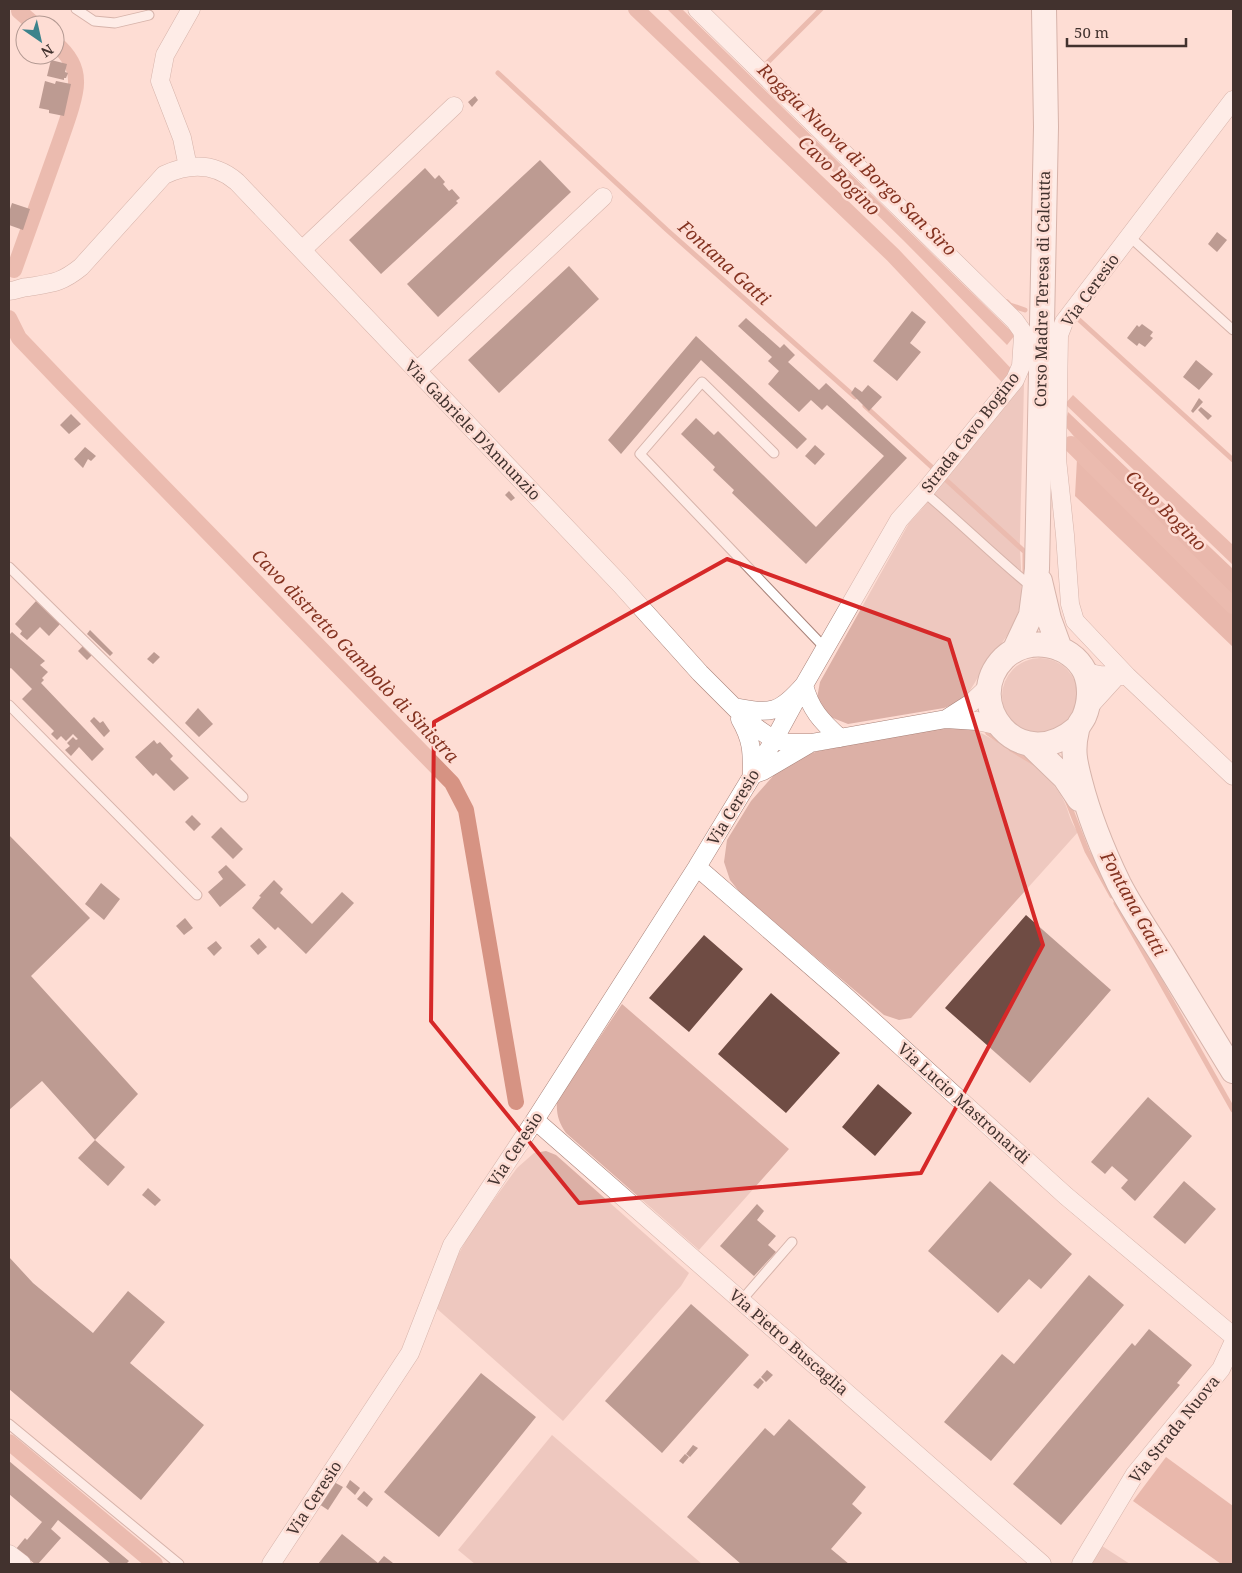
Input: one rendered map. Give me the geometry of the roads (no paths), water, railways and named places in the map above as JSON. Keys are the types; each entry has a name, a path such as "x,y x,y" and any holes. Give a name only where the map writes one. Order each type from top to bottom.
{"main road":[{"name":"Corso Madre Teresa di Calcutta","path":"1014,651 1031,615 1035,579 1046,127 1044,9"},
{"name":"Corso Madre Teresa di Calcutta","path":"1035,579 1060,649"},
{"path":"1082,718 1068,736 1056,742 1043,745 1030,744 1014,738 1000,726 990,708 989,686 998,666 1014,651 1025,646 1037,644 1049,645 1060,649 1075,658 1085,672 1090,691 1082,718 1074,758 1088,812 1119,884 1233,1071"},
{"path":"1030,744 1065,778 1088,812"}],"street":[{"path":"188,167 182,138 160,81 165,54 191,9"},
{"name":"Strada Cavo Bogino","path":"697,9 1015,321 1022,332 1022,360 1015,380 899,520 774,740"},
{"name":"Via Ceresio","path":"1122,676 1075,621 1070,604 1065,535 1056,460 1059,335 1064,322 1233,100"},
{"path":"302,250 454,106"},
{"name":"Via Gabriele D'Annunzio","path":"17,289 58,282 81,267 164,175 176,169 200,165 227,174 238,182 620,584 700,673 761,732 774,740 789,743 811,743 946,719 977,721 1000,726"},
{"path":"417,371 603,197"},
{"path":"9,278 17,289"},
{"path":"1085,672 1122,676 1233,776"},
{"path":"1082,718 1122,676"},
{"path":"734,707 760,712 774,710 783,706 804,685"},
{"path":"804,685 807,698 814,712 840,738"},
{"name":"Via Gabriele D'Annunzio","path":"946,719 971,703 989,686"},
{"path":"734,707 752,746 752,775 763,771 811,743"},
{"name":"Via Ceresio","path":"271,1564 410,1353 452,1245 535,1120 697,867 774,740"},
{"name":"Via Lucio Mastronardi","path":"697,867 843,994 1066,1196 1233,1336"},
{"name":"Via Pietro Buscaglia","path":"535,1120 1042,1564"},
{"name":"Via Strada Nuova","path":"1081,1564 1135,1474 1221,1370 1233,1343"},
{"path":"9,1554 22,1564"}],"lane":[{"path":"76,9 94,21 115,23 149,15"},
{"path":"1130,237 1233,330"},
{"path":"774,453 702,382 640,454 825,648"},
{"path":"924,492 962,524 998,559 1035,579"},
{"path":"9,567 243,797"},
{"path":"9,705 197,895"},
{"path":"741,1301 792,1242"},
{"path":"9,1424 180,1564"}],"water":[{"path":"667,9 682,9 1015,335 1007,345 903,240"},
{"path":"1073,395 1233,545 1233,565 1065,404"}],"waterway":[{"name":"Cavo Bogino","path":"636,9 893,255 1009,378"},
{"name":"Roggia Nuova di Borgo San Siro","path":"766,68 764,66 821,9"},
{"name":"Cavo distretto Gambolò di Sinistra","path":"19,11 24,15"},
{"name":"Cavo distretto Gambolò di Sinistra","path":"14,270 66,124 76,88 76,75 73,65 65,53"},
{"name":"Fontana Gatti","path":"498,73 667,230 855,397"},
{"path":"1007,302 1010,305 1025,310"},
{"path":"1076,317 1233,460"},
{"name":"Cavo distretto Gambolò di Sinistra","path":"9,318 19,338 452,783 466,810 516,1102"},
{"name":"Fontana Gatti","path":"865,406 935,470"},
{"name":"Cavo Bogino","path":"1071,444 1233,606"},
{"name":"Fontana Gatti","path":"944,478 1025,552 1025,574"},
{"name":"Fontana Gatti","path":"988,733 998,740"},
{"name":"Fontana Gatti","path":"1011,749 1036,764"},
{"name":"Fontana Gatti","path":"1067,800 1087,851 1112,896"},
{"name":"Fontana Gatti","path":"1116,903 1233,1110"},
{"path":"9,1442 155,1564"}]}
